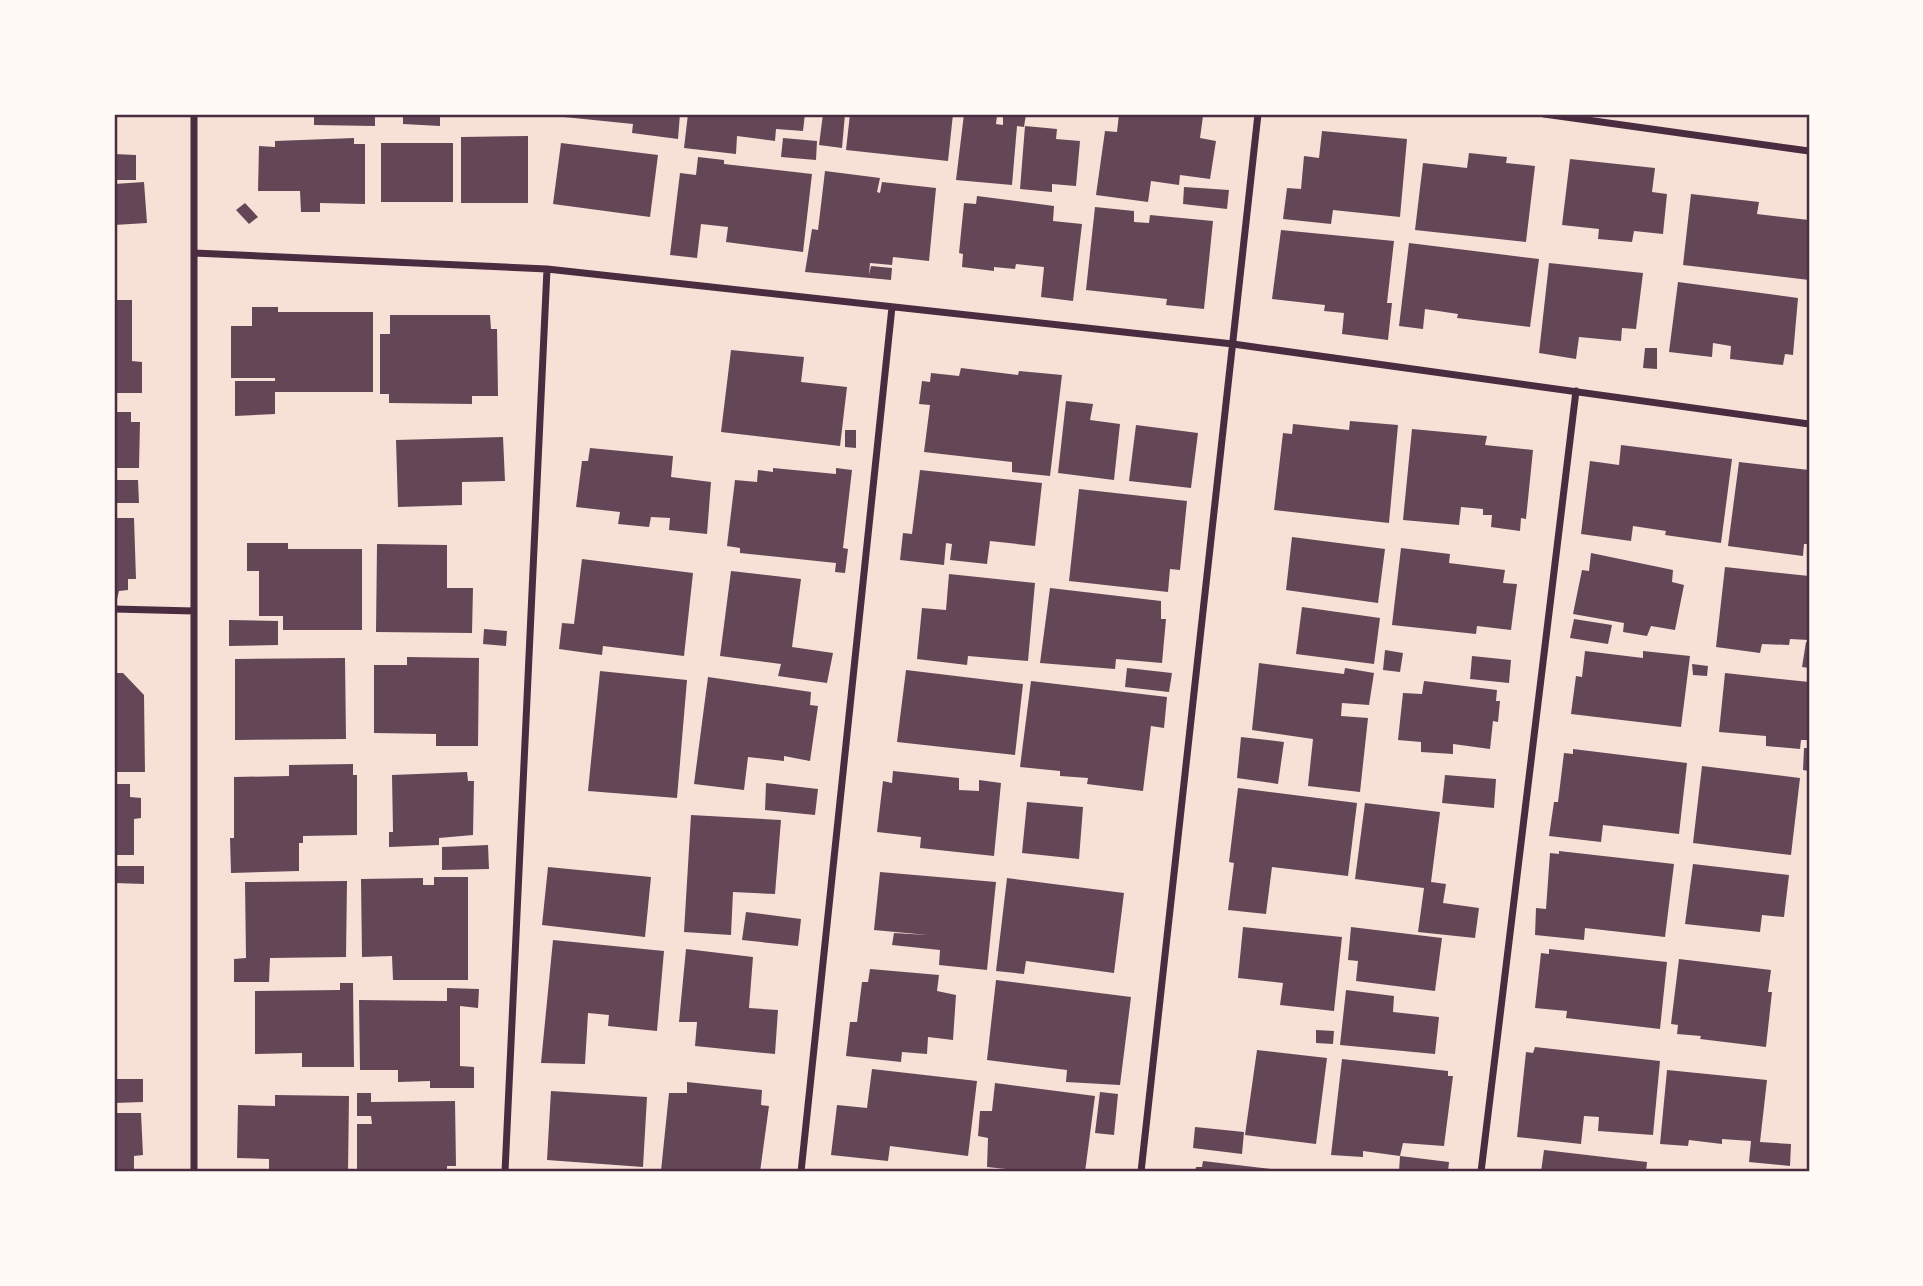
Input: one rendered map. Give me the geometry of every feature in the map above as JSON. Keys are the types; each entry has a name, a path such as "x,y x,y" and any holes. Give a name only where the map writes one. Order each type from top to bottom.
{"street":[{"path":"194,114 194,1172"},
{"path":"1140,1172 1258,114"},
{"path":"1544,114 1809,151"},
{"path":"194,253 547,269 1233,344 1809,424"},
{"path":"505,1172 547,269"},
{"path":"801,1172 892,307"},
{"path":"1481,1172 1576,391"},
{"path":"114,609 194,611"}],"building":[{"path":"314,114 375,114 375,126 314,125"},
{"path":"403,114 440,114 440,126 403,124"},
{"path":"564,114 680,114 678,139 632,133 633,124 564,117"},
{"path":"688,114 805,114 803,131 776,129 775,141 737,136 736,154 684,148"},
{"path":"823,114 845,114 842,148 819,145"},
{"path":"850,114 953,114 948,161 846,150"},
{"path":"964,114 1026,114 1024,127 1017,126 1012,185 956,180","holes":["997,116 1003,117 1003,125 996,124"]},
{"path":"1119,114 1203,116 1200,138 1216,141 1210,179 1180,175 1179,185 1151,181 1148,202 1096,195 1105,131 1117,132"},
{"path":"1025,126 1057,129 1056,139 1080,141 1076,186 1052,184 1052,192 1020,189"},
{"path":"1322,131 1407,139 1400,217 1333,210 1331,224 1283,219 1287,188 1301,189 1304,156 1319,158"},
{"path":"528,136 528,203 461,203 461,137"},
{"path":"354,138 354,144 365,144 365,204 320,203 320,212 301,212 300,191 258,191 259,146 275,147 275,141"},
{"path":"783,138 817,141 816,160 781,157"},
{"path":"381,143 453,143 453,202 381,202"},
{"path":"561,143 658,155 650,217 553,204"},
{"path":"1469,153 1507,157 1506,163 1535,166 1526,242 1415,230 1423,163 1467,168"},
{"path":"114,154 136,155 136,180 114,180"},
{"path":"698,157 724,160 724,164 812,174 803,252 726,242 728,227 701,224 697,258 670,255 680,173 696,175"},
{"path":"1570,159 1655,168 1652,192 1667,194 1663,234 1634,231 1632,242 1598,239 1599,229 1562,225"},
{"path":"825,171 880,178 877,192 880,193 882,182 936,188 929,261 893,257 892,265 870,263 869,275 871,266 892,268 891,280 805,272 812,229 818,230"},
{"path":"144,182 147,223 114,225 114,184"},
{"path":"1184,187 1229,190 1227,209 1183,204"},
{"path":"1691,194 1759,202 1757,214 1809,220 1809,280 1683,265"},
{"path":"977,196 1054,206 1053,221 1082,224 1073,301 1041,297 1044,267 1016,264 1015,269 994,267 994,271 962,267 963,254 959,253 964,203 976,204"},
{"path":"245,203 258,217 249,224 236,210"},
{"path":"1095,207 1134,211 1134,222 1149,223 1150,215 1213,221 1204,309 1166,305 1167,299 1086,290"},
{"path":"1281,230 1394,241 1387,303 1392,303 1388,340 1342,334 1344,313 1324,311 1325,305 1272,299"},
{"path":"1409,243 1539,259 1530,327 1457,318 1458,314 1425,309 1423,329 1399,326"},
{"path":"1549,263 1643,273 1636,329 1622,328 1621,341 1579,337 1576,359 1539,353"},
{"path":"1678,282 1798,298 1793,355 1785,354 1783,365 1730,359 1731,346 1713,343 1712,357 1669,352"},
{"path":"114,300 132,300 132,361 142,362 142,393 114,393"},
{"path":"252,307 278,307 278,312 373,312 373,392 275,392 275,414 235,416 235,381 275,381 275,378 231,378 231,326 252,326"},
{"path":"390,315 490,315 491,329 497,329 498,396 472,396 472,404 389,403 389,394 380,394 380,334 390,334"},
{"path":"1645,348 1657,348 1657,369 1643,368"},
{"path":"731,350 804,357 801,382 847,387 840,446 721,432"},
{"path":"961,368 1018,375 1019,371 1062,375 1050,476 1012,472 1012,462 924,452 930,405 919,404 922,381 930,382 931,373 959,376"},
{"path":"1066,401 1093,404 1090,420 1120,424 1114,480 1058,473"},
{"path":"114,412 131,412 131,422 140,422 139,468 114,468"},
{"path":"1350,421 1398,425 1389,523 1274,510 1283,433 1292,434 1293,424 1349,430"},
{"path":"1136,425 1198,433 1191,488 1129,481"},
{"path":"1412,429 1487,436 1485,445 1533,450 1526,519 1521,518 1520,531 1491,527 1492,515 1483,515 1483,509 1461,507 1459,525 1403,520"},
{"path":"845,430 856,430 856,448 845,447"},
{"path":"503,437 505,481 462,482 462,505 398,507 396,440"},
{"path":"1621,445 1732,459 1721,543 1665,535 1666,531 1633,526 1631,541 1581,534 1590,461 1619,465"},
{"path":"590,448 673,456 671,477 711,482 707,534 669,530 670,518 651,517 649,527 618,524 620,512 576,507 582,461 588,461"},
{"path":"1739,462 1809,470 1809,544 1804,544 1803,556 1728,546"},
{"path":"773,468 836,474 836,468 852,470 843,548 848,549 845,573 835,572 836,563 740,553 740,548 727,546 735,480 757,482 758,470 773,472"},
{"path":"920,470 1042,483 1035,546 990,541 987,564 950,560 952,544 946,543 944,565 900,560 903,533 912,534"},
{"path":"114,480 138,480 139,503 114,503"},
{"path":"1079,489 1187,501 1180,570 1170,569 1168,592 1069,581"},
{"path":"114,518 134,518 136,579 128,579 128,590 119,591 117,599 114,599"},
{"path":"1292,537 1385,549 1378,603 1286,590"},
{"path":"247,543 288,543 288,549 362,549 362,630 283,630 283,616 259,616 259,571 247,571"},
{"path":"377,544 447,545 447,588 473,588 472,633 376,632"},
{"path":"1401,548 1450,554 1449,563 1505,570 1503,583 1517,584 1511,630 1477,626 1476,634 1392,625"},
{"path":"1591,553 1673,570 1672,582 1684,585 1675,630 1651,626 1647,636 1623,632 1624,623 1573,614 1582,570 1589,571"},
{"path":"582,559 693,573 684,656 603,646 602,655 559,649 562,623 574,624"},
{"path":"1725,567 1809,576 1809,640 1790,639 1789,645 1762,644 1760,653 1716,647"},
{"path":"731,571 801,579 792,647 833,653 827,683 778,676 781,664 720,656"},
{"path":"949,574 1035,583 1028,661 968,656 967,665 917,659 922,608 946,610"},
{"path":"1050,588 1161,601 1161,619 1166,619 1162,663 1116,659 1115,669 1040,663"},
{"path":"1302,607 1380,618 1374,664 1296,654"},
{"path":"1574,619 1612,625 1608,644 1570,638"},
{"path":"229,620 278,621 278,645 229,646"},
{"path":"484,629 507,631 506,646 483,644"},
{"path":"1806,642 1809,642 1809,668 1802,667"},
{"path":"1385,650 1403,653 1400,672 1383,670"},
{"path":"1585,651 1643,658 1643,651 1690,656 1681,727 1571,714 1576,676 1582,677"},
{"path":"1472,656 1511,660 1509,683 1470,679"},
{"path":"407,657 479,658 478,746 436,746 436,734 374,733 374,665 407,665"},
{"path":"345,658 346,739 235,740 235,659"},
{"path":"1259,663 1344,674 1345,668 1374,673 1369,705 1342,703 1341,716 1368,718 1360,792 1308,786 1313,739 1252,730"},
{"path":"1692,664 1708,666 1707,676 1693,675"},
{"path":"1127,668 1172,673 1169,692 1125,687"},
{"path":"906,670 1023,684 1015,755 897,742"},
{"path":"600,671 687,680 677,798 588,791"},
{"path":"114,673 123,673 144,695 145,772 114,772"},
{"path":"1725,673 1809,682 1809,740 1801,740 1800,749 1766,746 1766,736 1719,732"},
{"path":"708,677 811,692 810,705 818,706 810,761 784,756 784,761 748,757 744,790 694,784"},
{"path":"1031,681 1167,697 1164,728 1151,726 1143,791 1087,784 1088,778 1060,776 1060,771 1020,767"},
{"path":"1424,681 1497,690 1496,701 1500,701 1498,722 1493,721 1490,749 1453,744 1453,754 1421,752 1421,742 1398,740 1403,693 1422,694"},
{"path":"1241,737 1284,742 1278,784 1237,778"},
{"path":"1804,748 1809,748 1809,771 1803,770"},
{"path":"1573,749 1687,763 1679,834 1603,825 1601,842 1549,836 1554,802 1558,802 1564,753 1573,754"},
{"path":"353,764 353,775 357,775 357,835 303,836 303,843 299,843 299,871 231,873 234,777 289,776 289,765"},
{"path":"1702,766 1800,778 1791,855 1693,843"},
{"path":"893,771 959,778 959,790 979,791 979,780 1001,783 994,856 920,848 921,837 877,832 883,781 892,783"},
{"path":"467,772 468,781 474,781 473,835 439,838 439,845 389,847 389,832 393,832 392,775"},
{"path":"1445,775 1496,779 1494,808 1442,803"},
{"path":"766,783 818,789 815,815 765,810"},
{"path":"114,784 130,784 130,797 141,798 141,818 134,819 134,855 114,855"},
{"path":"1238,788 1357,803 1348,876 1272,867 1266,914 1228,910 1234,863 1229,862"},
{"path":"1027,802 1083,807 1079,859 1022,853"},
{"path":"1365,803 1440,812 1431,882 1446,884 1443,903 1479,908 1475,938 1418,932 1424,888 1355,879"},
{"path":"691,815 781,820 775,894 733,892 731,935 684,932"},
{"path":"488,845 489,869 442,870 442,847"},
{"path":"1559,851 1674,864 1665,937 1585,928 1584,940 1535,935 1536,908 1546,909 1550,853 1559,854"},
{"path":"1693,864 1789,875 1784,917 1762,915 1760,932 1685,924"},
{"path":"114,866 144,866 144,884 114,883"},
{"path":"548,867 651,877 645,937 542,925"},
{"path":"880,872 996,882 987,970 939,965 940,950 892,945 894,933 928,935 874,930"},
{"path":"434,877 468,877 468,980 393,980 392,956 362,957 361,879 423,878 423,885 434,885"},
{"path":"1007,878 1124,893 1114,973 1026,961 1024,974 996,971"},
{"path":"347,881 346,957 270,958 269,982 234,982 234,959 246,958 245,882"},
{"path":"746,912 801,919 798,946 742,940"},
{"path":"1243,927 1342,937 1334,1011 1280,1005 1283,983 1238,978"},
{"path":"1351,927 1442,938 1435,991 1356,981 1358,961 1348,960"},
{"path":"553,940 664,951 657,1031 608,1026 609,1015 588,1013 585,1064 541,1063"},
{"path":"686,949 753,957 749,1008 778,1010 775,1054 695,1046 697,1022 679,1022"},
{"path":"1549,949 1667,962 1660,1029 1566,1018 1567,1011 1535,1008 1541,953 1549,954"},
{"path":"1679,959 1771,970 1768,992 1772,992 1766,1047 1677,1034 1678,1025 1671,1024"},
{"path":"870,969 939,975 937,991 956,995 953,1040 928,1037 927,1054 902,1052 901,1062 846,1056 850,1022 857,1022 862,982 868,982"},
{"path":"996,980 1131,997 1120,1085 1066,1082 1067,1070 987,1060"},
{"path":"340,983 353,983 354,1067 302,1067 302,1053 255,1054 255,991 340,990"},
{"path":"447,988 479,989 478,1008 460,1006 460,1066 474,1067 474,1088 430,1088 430,1081 398,1082 398,1070 360,1070 359,1000 447,1001"},
{"path":"1346,990 1394,996 1393,1012 1439,1017 1435,1054 1340,1045"},
{"path":"1316,1030 1334,1031 1333,1044 1316,1043"},
{"path":"1535,1047 1660,1061 1653,1135 1598,1131 1599,1117 1584,1116 1581,1144 1517,1137 1526,1052 1533,1053"},
{"path":"1257,1050 1327,1058 1316,1144 1245,1135"},
{"path":"1342,1059 1448,1071 1448,1076 1453,1076 1444,1146 1403,1143 1400,1156 1363,1151 1363,1157 1331,1155"},
{"path":"872,1069 977,1081 968,1156 890,1146 888,1161 831,1155 837,1105 867,1108"},
{"path":"1667,1070 1767,1080 1760,1142 1791,1144 1790,1166 1749,1162 1751,1141 1722,1139 1722,1144 1689,1140 1688,1146 1660,1144"},
{"path":"114,1079 143,1079 143,1102 114,1103"},
{"path":"687,1082 762,1090 761,1105 769,1106 760,1172 661,1171 669,1093 687,1093"},
{"path":"995,1083 1095,1096 1085,1172 1036,1172 987,1167 988,1138 978,1136 980,1111 992,1111"},
{"path":"551,1091 647,1097 643,1167 547,1160"},
{"path":"1100,1092 1118,1094 1114,1135 1095,1133"},
{"path":"357,1093 371,1093 371,1102 455,1101 456,1166 447,1166 447,1172 357,1172 357,1124 372,1124 371,1116 357,1116"},
{"path":"275,1095 349,1096 348,1172 269,1172 269,1159 237,1158 238,1105 275,1106"},
{"path":"114,1113 141,1113 143,1155 134,1156 134,1172 114,1172"},
{"path":"1195,1127 1244,1132 1242,1154 1193,1148"},
{"path":"1544,1150 1647,1162 1646,1172 1541,1172"},
{"path":"1400,1156 1449,1162 1448,1172 1399,1172"},
{"path":"1203,1161 1271,1169 1271,1172 1195,1172 1196,1167 1202,1167"},
{"path":"844,1169 861,1171 843,1172"}]}
